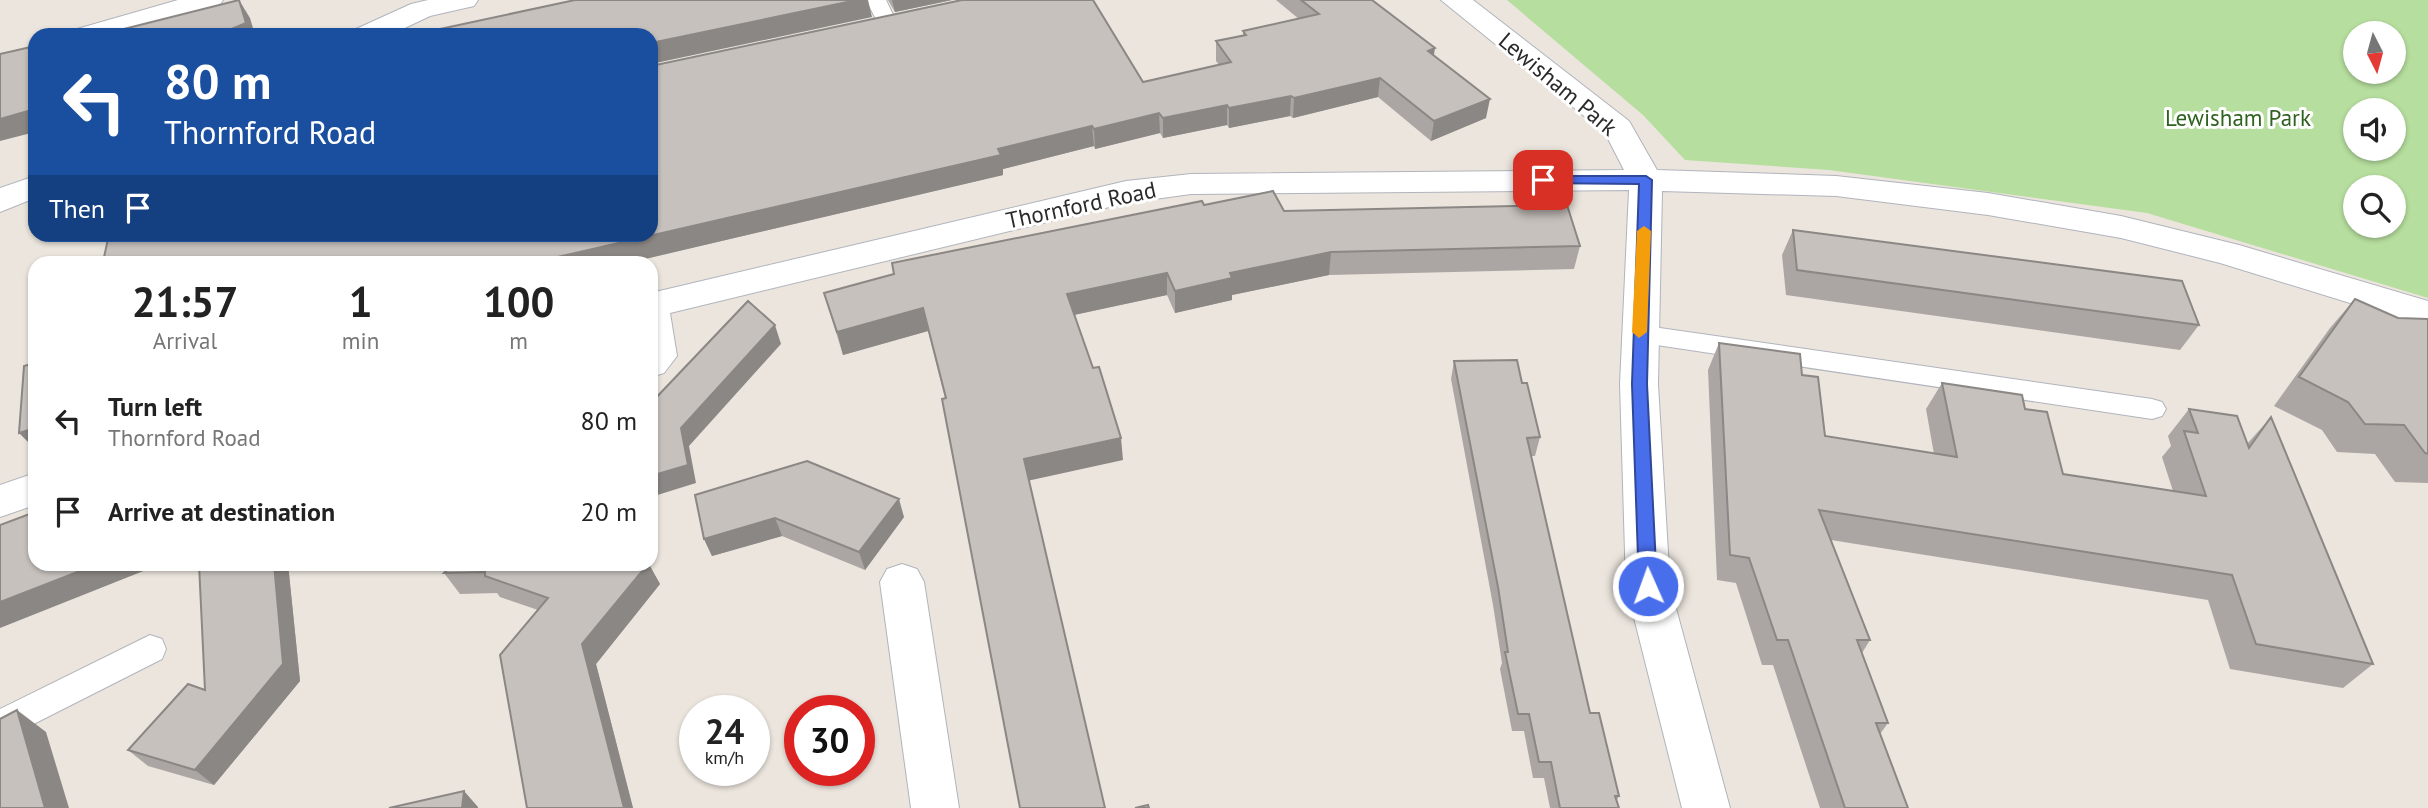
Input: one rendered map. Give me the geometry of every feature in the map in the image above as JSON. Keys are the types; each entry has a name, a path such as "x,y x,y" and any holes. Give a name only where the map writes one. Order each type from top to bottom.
{"street":[{"path":"111,28 209,0"},
{"path":"381,28 421,10 464,0"},
{"name":"Lewisham Park","path":"1455,0 1618,128 1646,180"},
{"path":"875,18 920,18"},
{"path":"1706,808 1648,586 1639,334 1646,180 1836,186 1988,204 2121,227 2227,253 2428,314"},
{"name":"Thornford Road","path":"658,305 1126,191 1204,184 1646,180"},
{"path":"0,201 28,189"},
{"path":"0,212 28,206"},
{"path":"0,501 28,491"},
{"path":"902,582 935,808"}],"lane":[{"path":"1639,334 2152,409"},
{"path":"0,726 150,649"}],"green space":[{"name":"Lewisham Park","path":"1507,0 2428,0 2428,298 2147,213 1829,170 1685,160 1643,115"}],"building":[{"path":"239,0 246,23 234,28 128,28"},
{"path":"575,0 857,0 658,42 658,28 445,28"},
{"path":"962,0 1093,0 1143,82 1231,62 1216,41 1246,35 1243,31 1319,14 1301,0 1372,0 1435,48 1428,51 1490,99 1434,121 1380,78 1294,98 1291,96 1229,108 1227,105 1163,118 1159,113 998,149 1001,155 658,234 658,65"},
{"path":"28,48 28,111 0,119 0,54"},
{"path":"1273,191 1284,211 1567,205 1580,246 1331,252 1230,273 1232,278 1175,291 1167,273 1067,294 1093,368 1099,367 1121,438 1024,459 1105,808 1020,808 942,399 946,398 923,308 837,332 824,293 894,274 892,263 1202,201 1204,205"},
{"path":"1793,230 2182,281 2199,325 1797,270"},
{"path":"107,242 623,242 562,256 104,256"},
{"path":"2355,299 2398,318 2428,319 2428,454 2404,425 2365,424 2348,402 2299,377"},
{"path":"748,301 775,325 681,428 688,465 658,474 658,396"},
{"path":"1719,343 1800,354 1802,375 1818,377 1825,436 1957,457 1942,383 2022,395 2025,409 2047,412 2063,474 2206,496 2184,431 2198,433 2189,409 2237,416 2249,448 2271,417 2373,664 2256,644 2232,575 1819,510 1870,640 1857,640 1888,723 1876,723 1908,808 1845,808 1788,640 1777,640 1749,558 1730,555"},
{"path":"1517,360 1522,383 1527,383 1540,437 1527,438 1590,713 1599,713 1619,796 1615,796 1619,808 1560,808 1551,762 1539,762 1529,714 1518,714 1505,652 1508,652 1498,587 1454,361"},
{"path":"28,365 28,430 19,433 24,366"},
{"path":"807,461 899,499 859,552 775,518 704,539 695,495"},
{"path":"28,515 28,571 80,571 0,602 0,525"},
{"path":"199,571 275,571 283,664 195,770 128,750 188,684 205,690"},
{"path":"446,571 642,571 582,644 624,808 527,808 500,655 548,598 485,576 485,572 444,573"},
{"path":"17,710 45,808 0,808 0,719"},
{"path":"464,791 462,808 389,808"}],"slow traffic":[{"path":"1639,332 1644,231"}],"route":[{"path":"1543,180 1646,180 1639,384 1648,586"}]}
